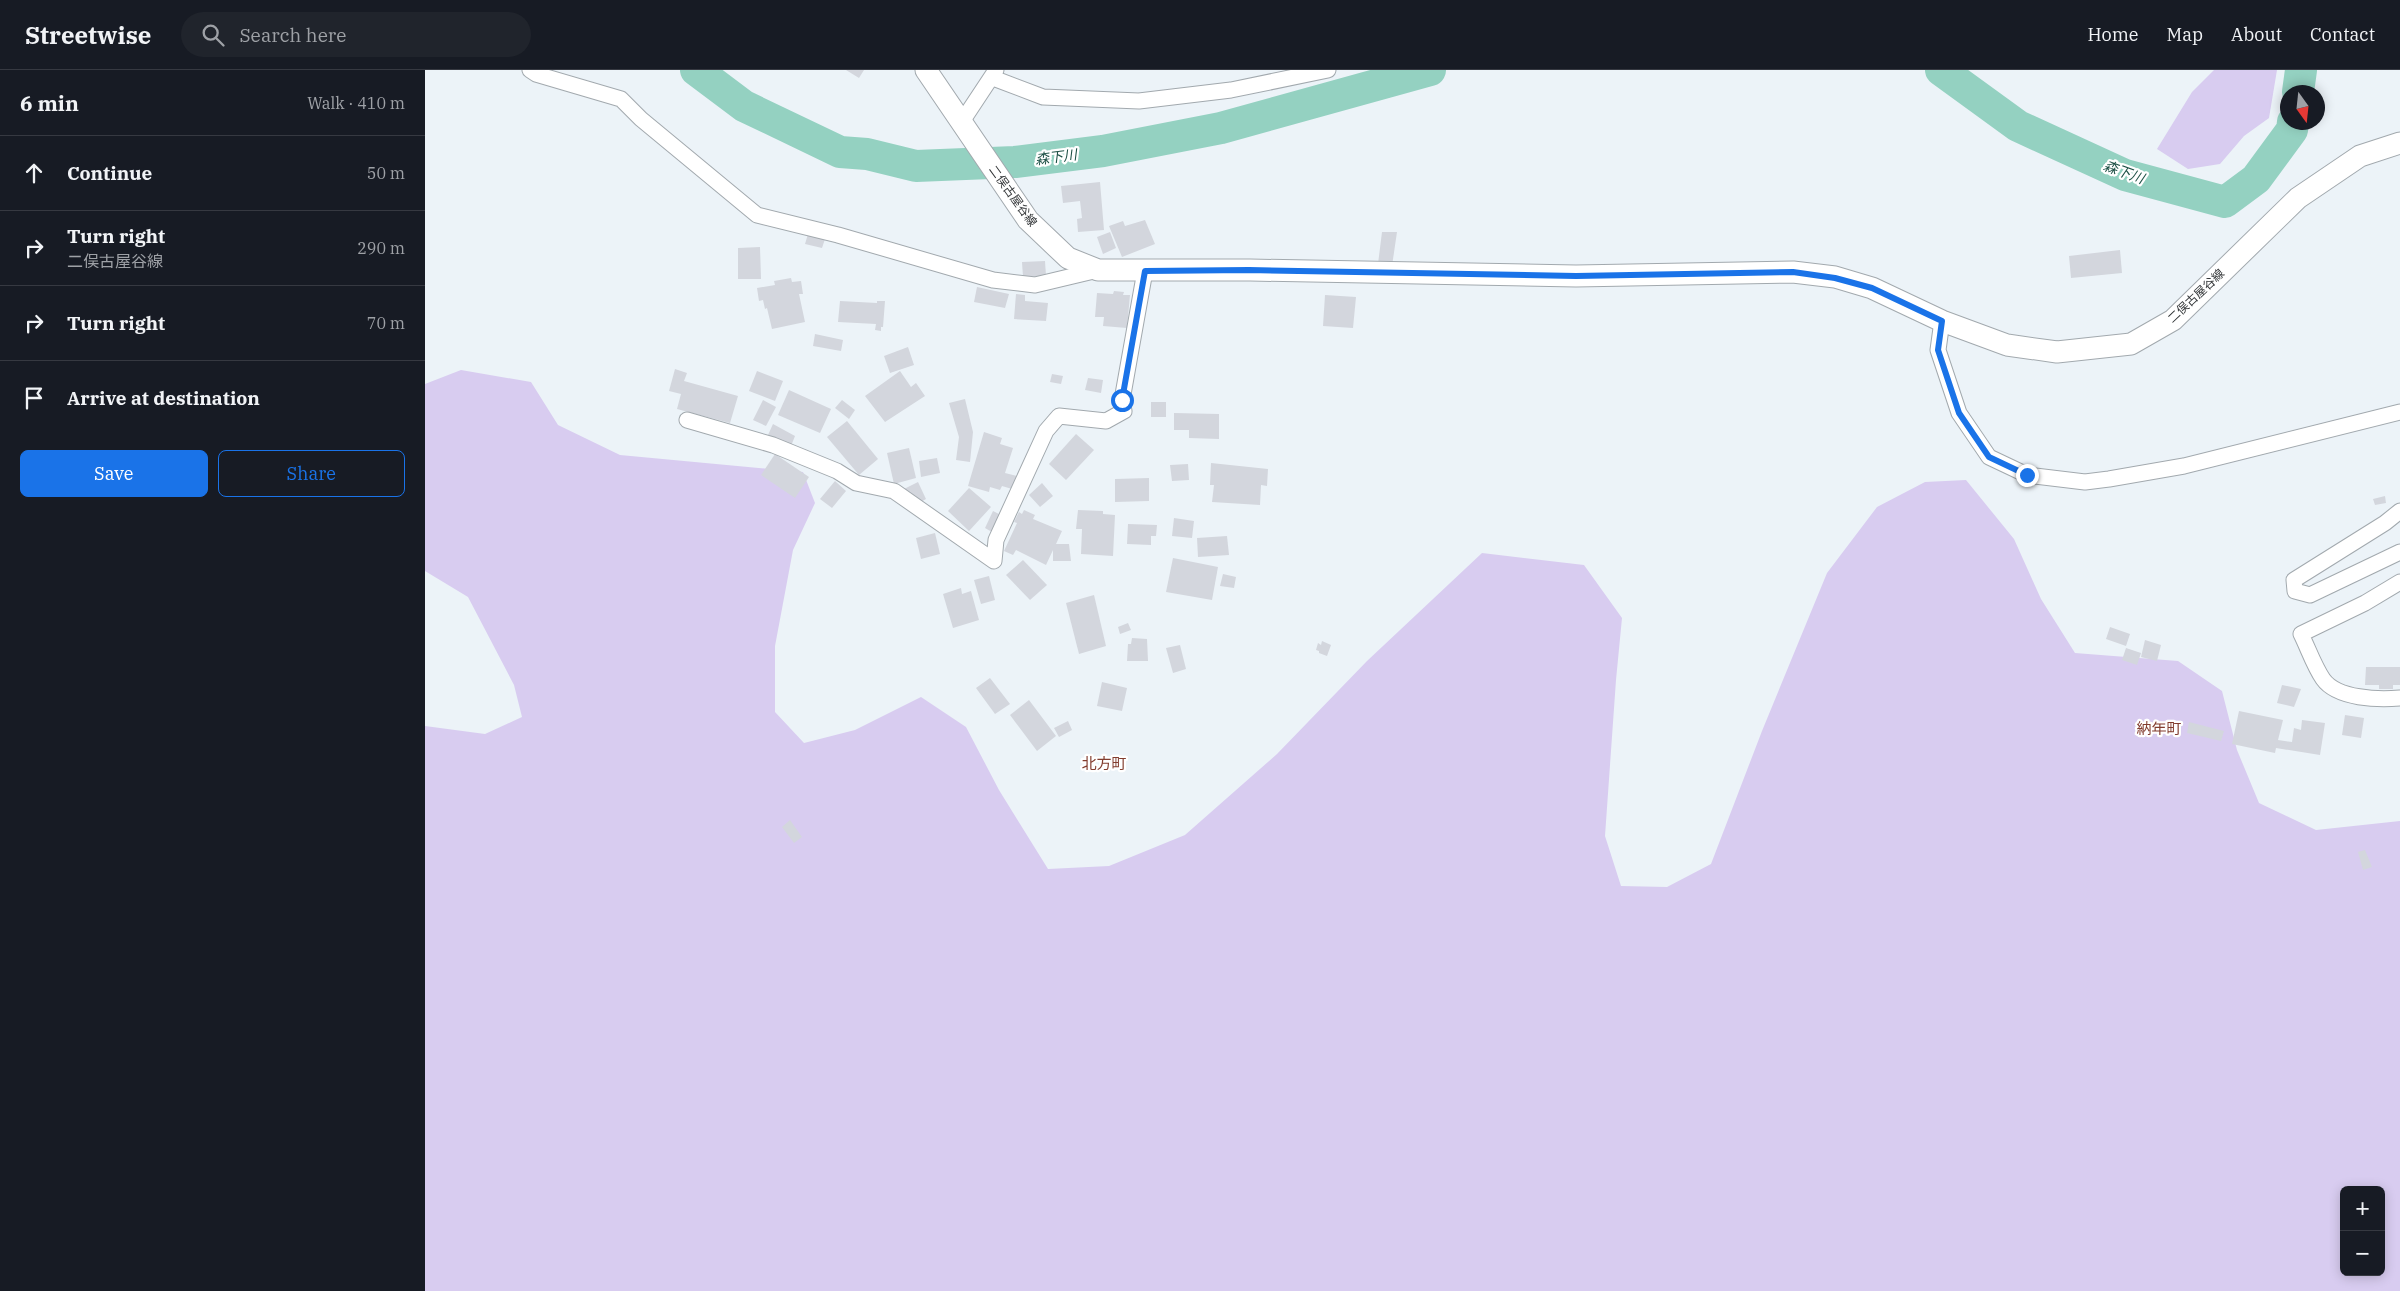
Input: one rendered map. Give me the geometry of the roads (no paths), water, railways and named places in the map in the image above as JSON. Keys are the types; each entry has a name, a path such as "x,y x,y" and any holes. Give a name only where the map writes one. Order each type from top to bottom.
{"main road":[{"name":"二俣古屋谷線","path":"926,70 1028,220 1068,258 1098,270 1259,270 1566,276 1793,272 1835,278 1872,288 1942,321 2007,345 2057,352 2131,344 2173,320 2298,198 2360,156 2400,143"}],"street":[{"path":"530,70 536,74 621,99 641,119 757,215 838,235 993,280 1035,285 1098,270"},
{"path":"961,123 994,74 1043,97 1139,101 1231,90 1328,70"},
{"path":"687,420 773,445 837,471 855,483 894,491 994,561 996,540 1046,430 1059,416 1106,421 1124,411 1122,400 1145,271"},
{"path":"1942,321 1938,350 1959,413 1989,457 2027,475 2085,482 2109,479 2183,466 2400,412"},
{"path":"2400,511 2385,523 2294,580 2295,591 2310,595 2400,552"},
{"path":"2400,582 2365,603 2301,634 2324,680 2335,689 2377,700 2400,698"}],"waterway":[{"name":"森下川","path":"696,70 744,106 840,152 867,154 916,166 1015,162 1103,151 1221,128 1430,70"},
{"name":"森下川","path":"1941,70 2018,126 2125,175 2225,202 2256,179 2292,130"},
{"name":"森下川","path":"2299,85 2301,70"}],"district":[{"name":"納年町","path":"2159,729"},
{"name":"北方町","path":"1104,764"}]}
